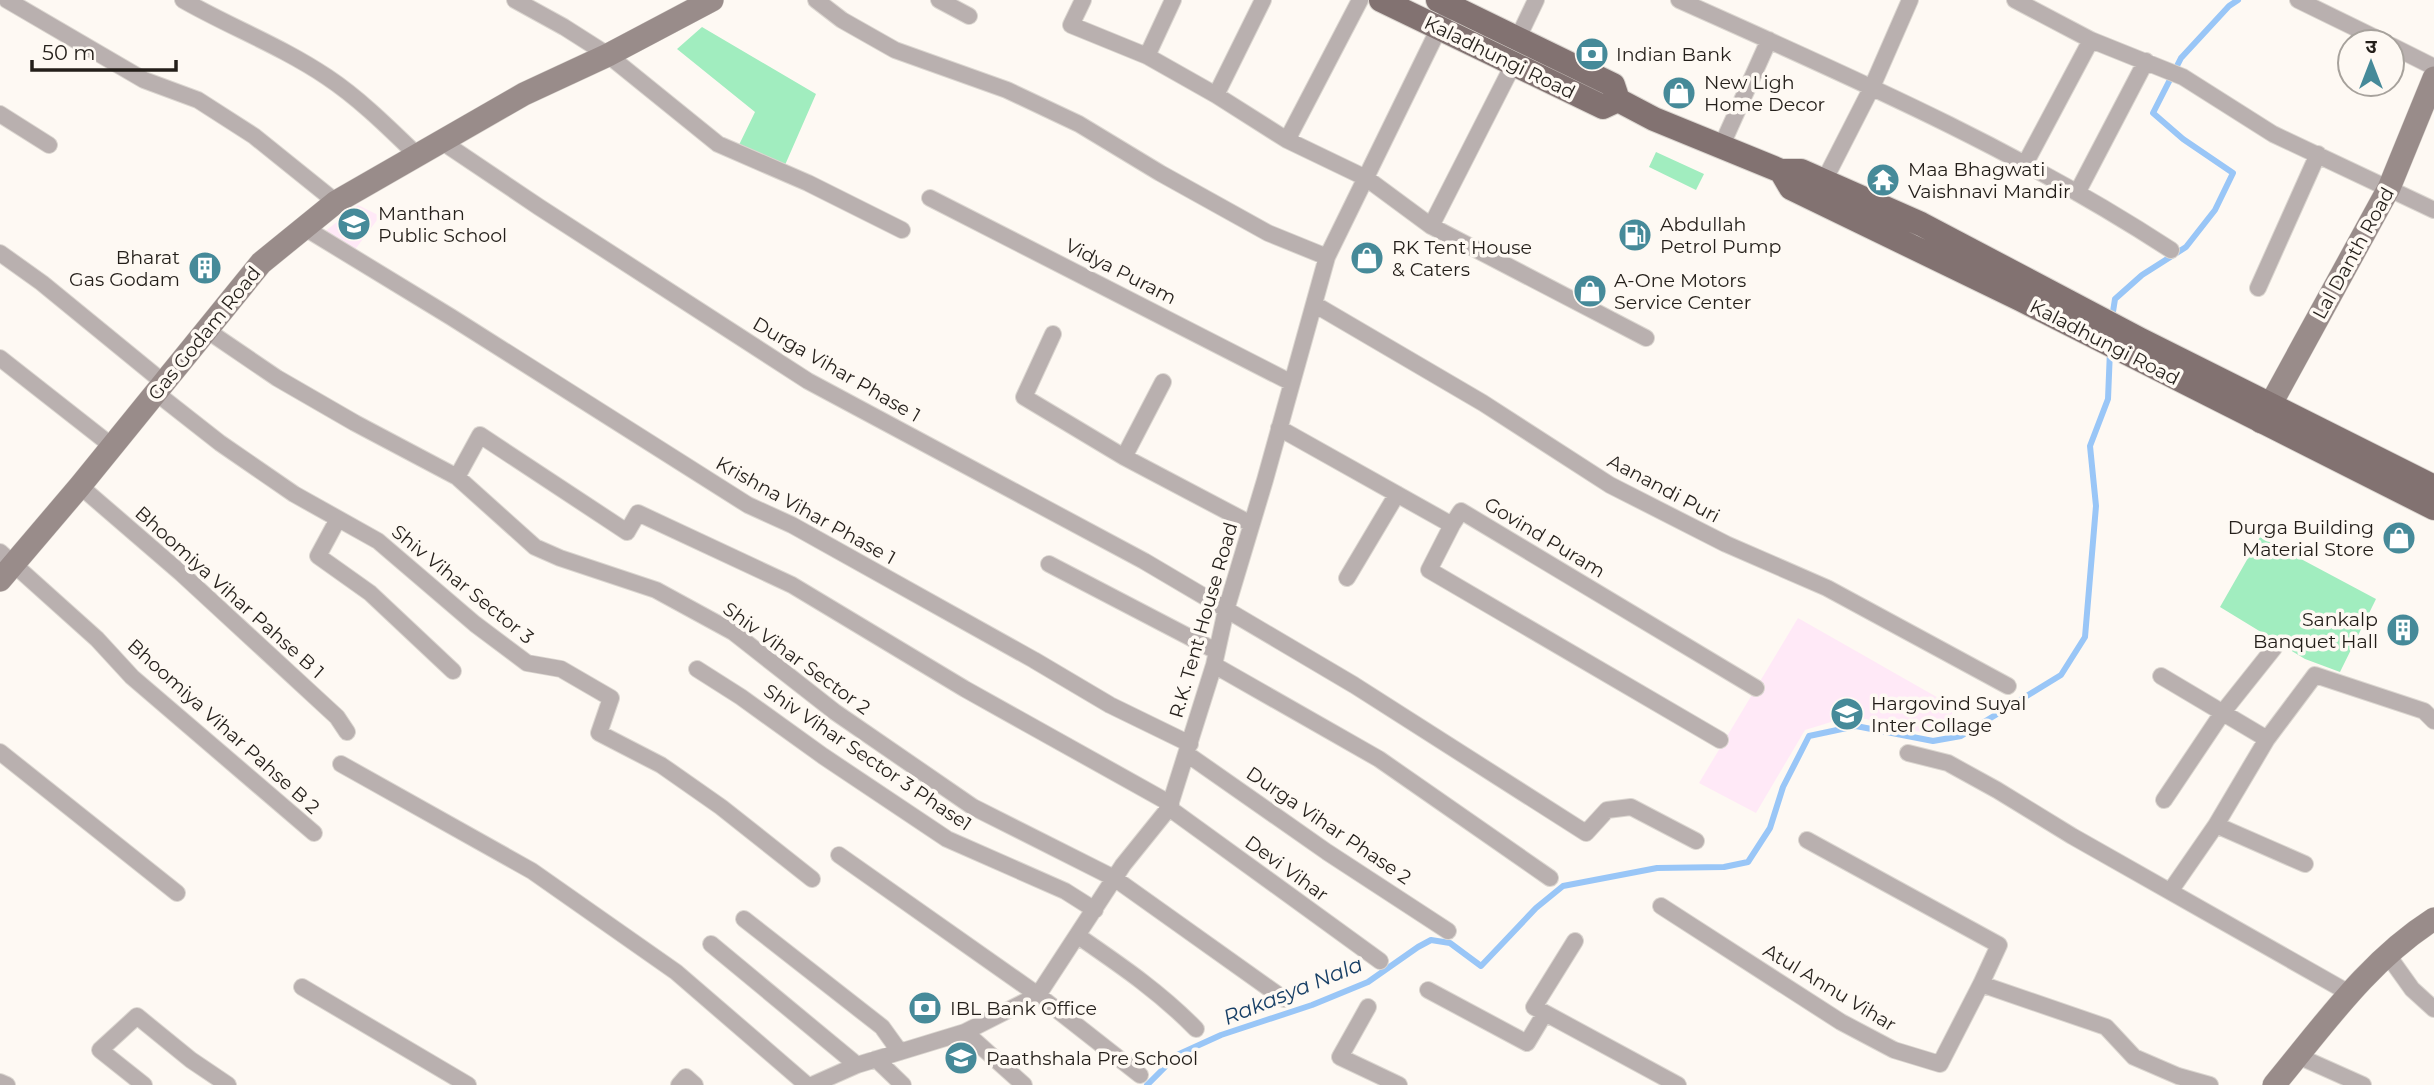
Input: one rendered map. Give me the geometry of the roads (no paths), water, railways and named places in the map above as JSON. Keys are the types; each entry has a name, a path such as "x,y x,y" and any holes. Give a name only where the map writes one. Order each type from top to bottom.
{"main road":[{"name":"Gas Godam Road","path":"5,565 80,486 261,263 336,202 524,94 608,55 712,0"},
{"name":"Kaladhungi Road","path":"1381,0 1439,28 1515,52"},
{"name":"Kaladhungi Road","path":"1444,3 1515,52 1603,107 1618,100 1781,172 1801,170 1917,235 2266,414 2434,487"},
{"name":"Lal Danth Road","path":"2266,414 2389,188 2434,78"},
{"name":"Kaladhungi Road","path":"1781,172 1791,188 1917,235"},
{"name":"Kaladhungi Road","path":"2266,414 2286,432 2434,508"},
{"path":"2274,1085 2349,993 2387,954 2434,919"}],"street":[{"path":"7,0 144,80 198,100 254,136 336,202"},
{"path":"183,0 328,77 385,124 417,155"},
{"path":"515,0 608,55 718,144 808,183 902,230"},
{"path":"817,0 842,20 895,50 1007,90 1079,124 1268,233 1327,257"},
{"path":"939,0 969,16"},
{"path":"1083,0 1071,25 1147,56 1287,140 1366,178 1431,226 1646,338"},
{"path":"1147,56 1173,0"},
{"path":"1216,95 1263,0"},
{"path":"1287,140 1360,0"},
{"path":"1431,226 1515,52 1536,0"},
{"path":"1679,0 1872,87 2025,163 2171,250"},
{"path":"1824,181 1872,87 1910,0"},
{"path":"2015,0 2091,40 2183,77 2273,134 2434,210"},
{"path":"2298,0 2355,28"},
{"name":"R.K. Tent House Road","path":"810,1085 856,1065 965,1031 1038,995 1114,878 1170,806 1215,658 1226,610 1327,257 1439,28 1444,3"},
{"path":"1721,147 1769,40"},
{"path":"2025,163 2091,40"},
{"path":"2406,53 2434,66"},
{"path":"2077,193 2146,61"},
{"path":"0,114 49,145"},
{"name":"Durga Vihar Phase 1","path":"442,141 561,222 808,381 1144,561 1354,685 1586,833 1607,810 1631,807 1696,841"},
{"path":"2258,288 2318,154"},
{"name":"Vidya Puram","path":"930,198 1292,383"},
{"name":"Krishna Vihar Phase 1","path":"305,228 748,505 792,525 1188,749"},
{"name":"Shiv Vihar Sector 3","path":"0,253 42,283 241,458 294,494 378,541 475,624 527,663 561,669 611,698 599,733 661,765 721,807 812,879"},
{"name":"Aanandi Puri","path":"1314,304 1483,403 1610,485 1726,544 1827,587 2008,686"},
{"name":"Shiv Vihar Sector 2","path":"205,329 277,378 457,477 535,547 656,590 733,632 835,712 973,807 1114,878 1284,999"},
{"path":"1053,334 1024,397 1124,457 1251,524"},
{"path":"0,358 111,446"},
{"path":"1124,457 1163,382"},
{"path":"1279,428 1452,525 1429,570 1720,740"},
{"name":"Devi Vihar","path":"457,477 480,435 627,532 638,513 792,585 965,689 1170,806 1380,961"},
{"name":"Bhoomiya Vihar Pahse B 1","path":"80,486 182,574 337,716 347,732"},
{"path":"1348,578 1397,494"},
{"name":"Govind Puram","path":"1452,525 1461,511 1756,688"},
{"path":"338,519 318,556 370,593 453,671"},
{"path":"1049,564 1215,658 1379,759 1550,878"},
{"name":"Bhoomiya Vihar Pahse B 2","path":"5,565 97,639 132,677 314,834"},
{"path":"2164,800 2223,712 2274,648"},
{"name":"Shiv Vihar Sector 3 Phase1","path":"697,669 741,696 823,756 947,839 1065,891 1095,910"},
{"path":"2171,890 2216,825 2267,739 2315,675 2424,711 2434,720"},
{"path":"2161,676 2267,739"},
{"name":"Durga Vihar Phase 2","path":"1188,749 1327,852 1448,931"},
{"path":"0,752 177,893"},
{"path":"1908,753 1948,763 2349,993"},
{"path":"341,764 532,870 676,972 810,1085"},
{"path":"2216,825 2305,864"},
{"path":"1807,840 1999,945 1981,984 2106,1027 2134,1057 2178,1076 2210,1085"},
{"path":"839,855 1038,995 1140,1075"},
{"name":"Atul Annu Vihar","path":"1661,906 1841,1022 1894,1050 1940,1064 1981,984"},
{"path":"744,919 882,1027 900,1052"},
{"path":"1078,936 1134,974 1196,1029"},
{"path":"1575,941 1534,1007 1678,1085"},
{"path":"711,944 856,1065"},
{"path":"2387,954 2412,989 2434,1009"},
{"path":"303,988 468,1085"},
{"path":"1428,990 1527,1043 1545,1013"},
{"path":"1368,1007 1340,1056 1399,1085"},
{"path":"144,1085 100,1050 136,1016 191,1060 228,1085"},
{"path":"965,1031 1024,1085"},
{"path":"2298,1056 2362,1085"},
{"path":"876,1059 903,1085"},
{"path":"679,1085 686,1077 695,1085"},
{"path":"0,1082 7,1085"}],"waterway":[{"name":"Rakasya Nala","path":"2112,318 2115,299 2142,275 2186,247 2215,210 2233,173 2183,139 2153,113 2181,58 2229,6 2238,0"},
{"name":"Rakasya Nala","path":"1147,1085 1177,1055 1221,1035 1312,1005 1368,982 1431,940 1450,943 1481,966 1536,908 1563,886 1657,868 1724,867 1748,862 1770,828 1783,787 1809,736 1856,726 1933,741 1961,736 2061,675 2085,637 2096,506 2090,446 2108,399 2110,350"}],"place":[{"name":"Indian Bank","path":"1592,54"},
{"name":"New Ligh Home Decor","path":"1679,93"},
{"name":"Maa Bhagwati Vaishnavi Mandir","path":"1883,180"},
{"name":"Manthan Public School","path":"354,224"},
{"name":"Abdullah Petrol Pump","path":"1635,235"},
{"name":"RK Tent House & Caters","path":"1367,258"},
{"name":"Bharat Gas Godam","path":"205,268"},
{"name":"A-One Motors Service Center","path":"1590,291"},
{"name":"Durga Building Material Store","path":"2399,538"},
{"name":"Sankalp Banquet Hall","path":"2403,630"},
{"name":"Hargovind Suyal Inter Collage","path":"1847,714"},
{"name":"IBL Bank Office","path":"925,1008"},
{"name":"Paathshala Pre School","path":"961,1058"}]}
